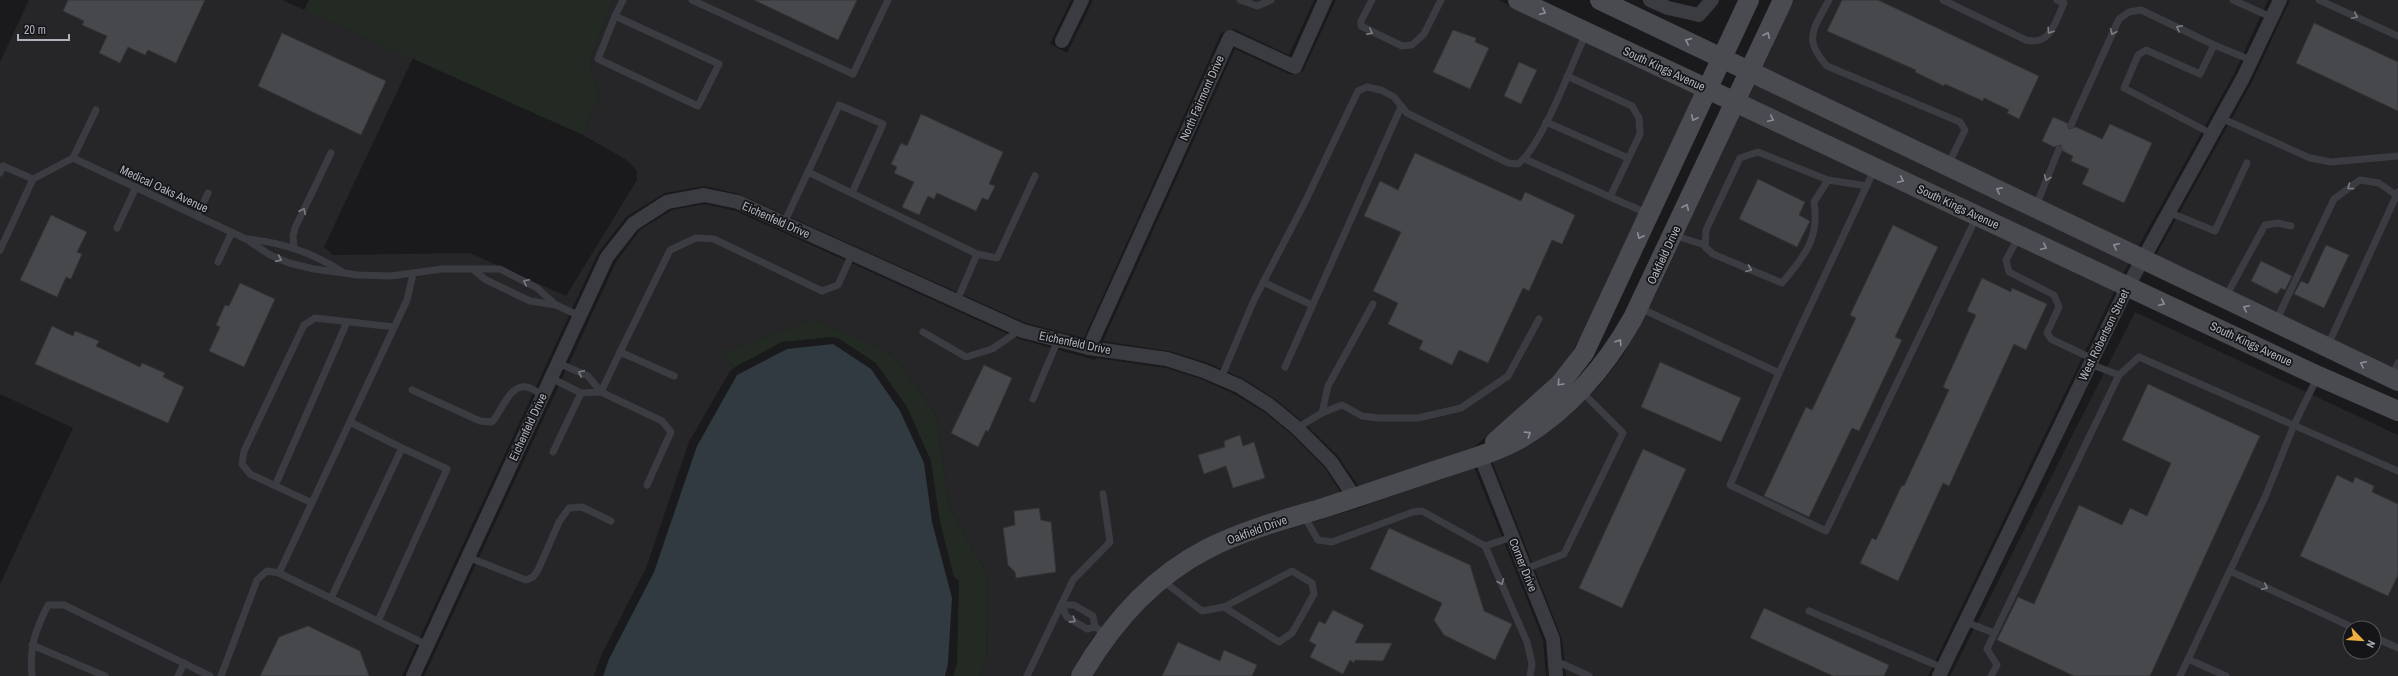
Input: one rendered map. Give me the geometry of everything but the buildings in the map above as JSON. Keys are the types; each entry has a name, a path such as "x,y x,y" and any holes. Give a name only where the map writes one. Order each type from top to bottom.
{"main road":[{"name":"South Kings Avenue","path":"1518,0 2318,376 2398,411"},
{"name":"Oakfield Drive","path":"1480,455 1545,398 1579,361 1594,334 1749,0"},
{"name":"Oakfield Drive","path":"1081,676 1101,631 1121,618 1162,579 1207,549 1248,532 1355,498 1504,447 1523,437 1547,420 1580,391 1614,351 1639,307 1783,0"},
{"path":"1603,2 1723,57 2327,347 2396,374"}],"street":[{"path":"1062,41 1082,0"},
{"name":"North Fairmont Drive","path":"1090,348 1230,37 1294,67 1325,0"},
{"path":"1650,0 1668,8 1699,15 1712,0"},
{"name":"West Robertson Street","path":"1941,672 2128,286 2221,118 2280,0"},
{"name":"Eichenfeld Drive","path":"413,676 607,257 633,224 667,202 704,195 738,202 1020,330 1090,348 1167,359 1221,378 1269,405 1297,428 1332,462 1355,498"},
{"name":"Corner Drive","path":"1480,455 1553,639 1556,661 1556,676"}],"lane":[{"path":"616,16 719,64 698,106 598,59 616,16 623,0"},
{"path":"692,0 853,74 888,0"},
{"path":"1240,0 1257,6 1271,0"},
{"path":"1372,0 1361,21 1361,26 1402,46 1412,45 1424,34 1440,0"},
{"path":"1829,0 1813,32 1814,51 1827,66 1960,122 1965,130 1948,165"},
{"path":"1943,0 2026,40 2036,42 2043,40 2050,33 2065,2 2057,0"},
{"path":"2233,0 2271,18"},
{"path":"2319,0 2398,36"},
{"path":"2072,125 2120,19 2129,12 2141,10 2214,45 2251,60"},
{"path":"1221,378 1263,282 1305,202 1358,90 1367,87 1381,90 1394,97 1407,113 1508,163 1518,164 1525,159 1546,122 1587,32"},
{"path":"2212,134 2124,88 2138,55 2146,50 2200,74 2214,45"},
{"path":"1567,76 1632,106 1639,118 1640,134 1610,197"},
{"path":"784,223 839,105 883,124 852,193"},
{"path":"1285,366 1401,107"},
{"path":"0,250 33,179 74,158 96,110"},
{"path":"2221,118 2310,158 2331,162 2398,156"},
{"path":"1546,122 1628,158"},
{"path":"2035,207 2059,149"},
{"path":"1705,245 1706,230 1740,158 1758,152 1828,180 1867,186"},
{"path":"294,247 293,236 295,228 331,153"},
{"name":"Medical Oaks Avenue","path":"74,158 232,232 246,239 270,255 289,263 314,269 375,276 413,274 442,270 500,270 537,288 556,305"},
{"path":"1525,159 1650,214"},
{"path":"2168,212 2215,231 2247,163"},
{"path":"0,173 3,166 33,179"},
{"path":"1875,168 1779,373 1730,485 1826,531 1977,216"},
{"path":"808,172 977,254 998,258 1035,176"},
{"path":"1673,235 1705,245 1714,254 1782,283 1813,240 1817,220 1814,202 1828,180"},
{"path":"2276,323 2334,199 2360,180 2378,183 2397,194 2327,347"},
{"path":"117,228 136,187"},
{"path":"197,216 208,193"},
{"path":"2225,298 2265,225 2278,222 2291,226"},
{"path":"218,262 232,232"},
{"path":"2019,236 2006,260 2009,272 2054,295 2059,307 2048,333 2051,339 2119,375"},
{"path":"601,392 670,250 696,238 714,240 822,291 838,285 852,254"},
{"name":"Medical Oaks Avenue","path":"246,239 274,242 294,247 319,257 343,272"},
{"path":"957,301 977,254"},
{"name":"Medical Oaks Avenue","path":"475,271 486,280 530,301 556,305 580,316"},
{"path":"279,573 407,300 413,274"},
{"path":"1263,282 1312,305"},
{"path":"1322,413 1328,386 1373,304"},
{"path":"1639,307 1779,373"},
{"path":"312,503 250,474 242,464 244,451 304,325 315,318 394,328"},
{"path":"1297,428 1322,413 1342,405 1362,416 1373,418 1418,418 1461,408 1508,376 1539,319"},
{"path":"275,486 347,322"},
{"path":"922,332 966,358 992,349 1020,330"},
{"path":"1033,399 1058,340"},
{"path":"620,352 674,376"},
{"path":"1992,676 1997,665 1987,649 2119,375 2139,356 2398,471"},
{"path":"558,362 588,376 601,392 662,421 671,432 646,485"},
{"path":"2180,676 2265,497 2294,425 2318,376"},
{"path":"551,378 581,393 601,392"},
{"path":"412,390 480,421 492,422 500,413 510,394 517,388 526,387 543,395"},
{"path":"1525,570 1564,554 1623,433 1580,391"},
{"path":"553,452 581,393"},
{"path":"350,422 447,469 378,621"},
{"path":"331,598 402,448"},
{"path":"1027,676 1073,580 1110,542 1103,494"},
{"path":"468,556 526,580 533,577 538,570 559,522 569,508 582,507 611,520"},
{"path":"1304,514 1318,540 1332,542 1413,512 1422,511 1485,546 1527,642 1532,664 1530,676"},
{"path":"1485,546 1512,537"},
{"path":"1162,579 1202,611 1224,607 1292,571 1312,583 1314,594 1292,633 1279,642 1224,607"},
{"path":"2230,571 2342,622"},
{"path":"221,676 257,580 267,572 279,573 427,645"},
{"path":"1061,605 1074,604 1092,616 1101,631"},
{"path":"32,676 30,656 36,629 48,605 64,605 210,676"},
{"path":"1061,605 1067,617 1086,629 1101,631"},
{"path":"1810,611 1941,672"},
{"path":"1966,622 1994,634"},
{"path":"2382,641 2398,648"},
{"path":"32,646 105,676"},
{"path":"2188,659 2226,676"},
{"path":"1556,661 1588,676"},
{"path":"178,676 184,663"}],"shaded area":[{"path":"29,0 282,0 413,58 324,247 333,255 470,253 566,296 637,180 637,171 627,160 583,135 599,97 590,64 592,55 613,0 1071,0 1050,44 1067,53 1093,0 1314,0 1289,55 1234,29 1221,33 1084,338 1026,323 739,194 705,186 665,193 627,216 598,253 402,676 0,676 0,584 73,428 0,394 0,62"},
{"path":"309,0 613,0 590,64 599,97 583,135 304,10"},
{"path":"1336,0 1498,0 1695,93 1585,330 1565,363 1553,378 1474,447 1359,487 1338,456 1304,423 1275,399 1244,379 1208,363 1169,351 1103,341 1235,49 1291,75 1303,71"},
{"path":"1794,0 2268,0 2234,74 2138,247 1763,67"},
{"path":"2290,0 2398,0 2398,371 2156,255 2252,82"},
{"path":"1755,82 2129,262 2123,275 1748,99"},
{"path":"1740,114 2115,290 1928,676 1566,676 1562,639 1492,461 1569,415 1598,387 1622,357 1655,296"},
{"path":"705,204 736,211 1019,339 1095,360 1096,358 1166,368 1201,379 1234,394 1264,412 1291,434 1324,467 1341,493 1166,564 1140,585 1114,611 1091,640 1070,676 980,676 986,661 988,577 949,505 936,415 892,354 814,319 723,353 735,367 730,371 689,442 646,568 601,656 594,676 424,676 616,262 640,230 672,210"},
{"path":"2135,312 2398,435 2398,676 1950,676"},
{"path":"814,319 892,354 936,415 949,505 988,577 986,661 980,676 953,676 957,664 959,581 954,577 940,522 931,461 907,407 876,363 838,338 832,337 782,342 735,367 722,353"},
{"path":"833,344 871,369 900,411 924,463 932,522 952,598 948,663 945,676 603,676 609,659 654,572 697,446 737,375 787,349"},
{"path":"1474,467 1543,640 1546,676 1093,676 1107,651 1129,624 1154,598 1179,578 1212,557 1252,540 1353,510"}]}
